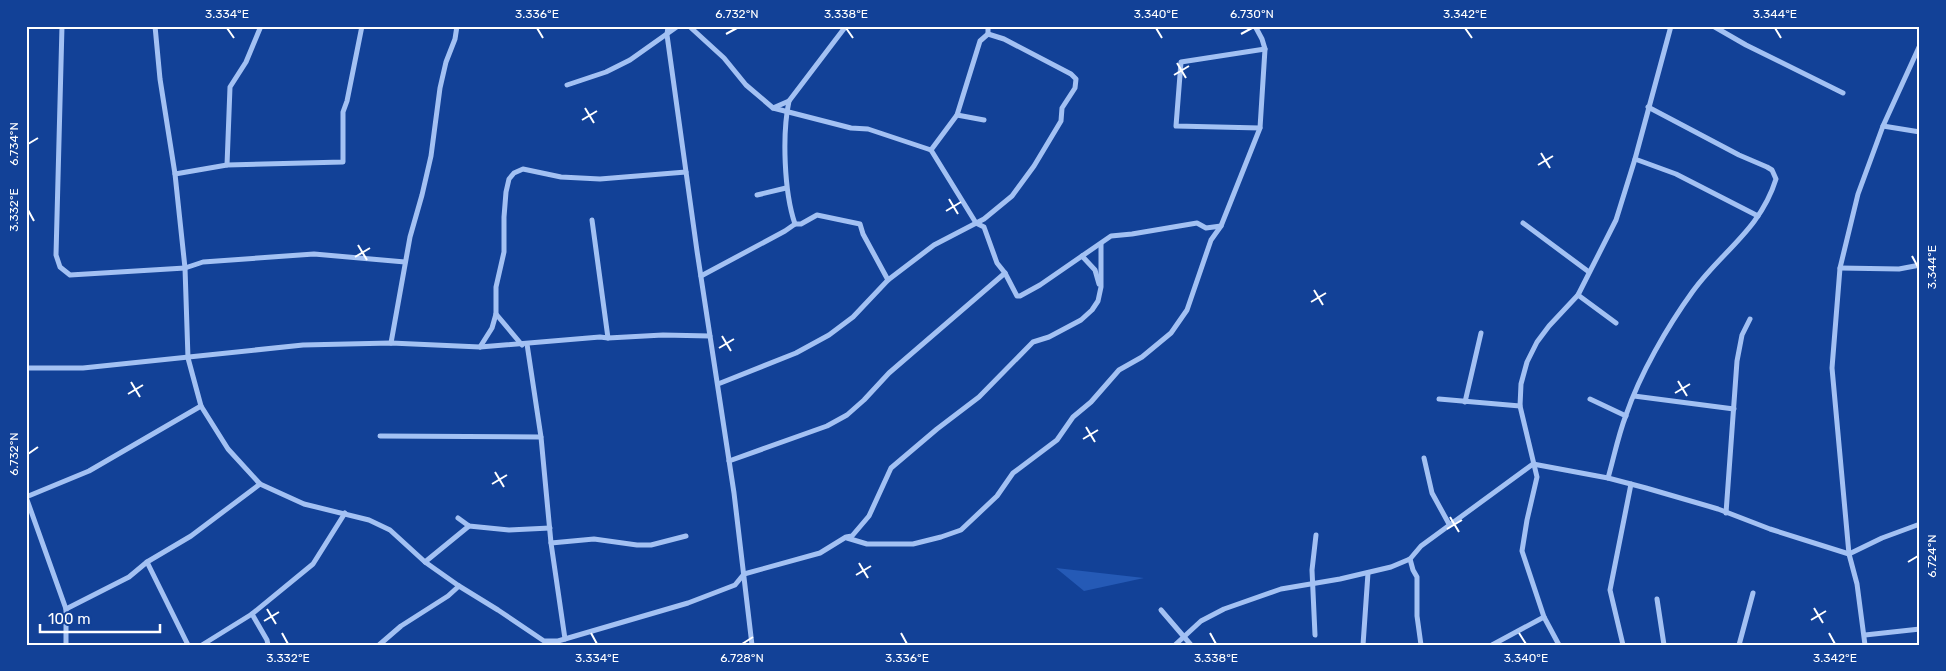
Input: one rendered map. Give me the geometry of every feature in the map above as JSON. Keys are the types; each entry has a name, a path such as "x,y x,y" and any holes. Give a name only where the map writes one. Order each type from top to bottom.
{"street":[{"path":"62,26 56,255 60,267 70,275 185,268 203,262 314,254 405,262"},
{"path":"155,26 160,79 175,174 185,268 188,358 201,406 228,449 260,484 304,504 346,513 369,520 390,530 425,562 544,641 565,639 688,603 735,585 744,574 820,553 846,537 852,536 869,516 891,468 979,397 1033,342 1049,337 1081,320 1092,310 1098,301 1100,289 1101,244"},
{"path":"227,165 230,87 246,62 261,26"},
{"path":"175,174 227,165 343,162 343,112 347,101 362,26"},
{"path":"391,343 405,262 431,156 442,79 458,26"},
{"path":"668,26 667,35 729,461 752,645"},
{"path":"567,85 606,72 630,60 678,26"},
{"path":"689,26 724,58 746,85 773,108 851,128 868,129 931,150 976,223 984,227 997,263 1005,273 1015,294 1020,296 1040,285 1114,235 1132,234 1196,222 1206,228 1221,226"},
{"path":"794,224 786,188 786,112 789,101 846,26"},
{"path":"931,150 957,115 980,41 988,34 988,26"},
{"path":"846,537 867,544 913,544 961,530 997,496 1013,473 1057,440 1073,417 1090,402 1119,370 1142,357 1171,333 1187,310 1211,240 1221,226 1260,128 1265,49 1262,39 1254,26"},
{"path":"1558,645 1544,617 1522,551 1526,520 1537,477 1520,406 1521,384 1527,362 1537,342 1578,295 1616,220 1635,159 1670,26"},
{"path":"1713,26 1746,45 1843,93"},
{"path":"718,384 796,353 829,335 853,317 888,280 934,244 984,219 1012,196 1034,166 1059,125 1062,108 1075,88 1076,79 1004,39 988,34"},
{"path":"1865,645 1857,584 1849,554 1832,368 1840,268 1858,194 1883,126 1920,45"},
{"path":"1260,128 1176,126 1181,62 1265,49"},
{"path":"773,108 789,101"},
{"path":"1608,478 1626,416 1634,396 1670,325 1694,290 1758,216 1772,192 1776,179 1772,170 1739,155 1648,107"},
{"path":"957,115 984,120"},
{"path":"1883,126 1920,132"},
{"path":"1635,159 1676,174 1758,216"},
{"path":"480,347 492,328 496,314 496,287 504,252 506,192 509,179 514,173 523,169 560,177 600,179 686,172"},
{"path":"756,195 786,188"},
{"path":"701,276 785,231 794,224 801,224 818,215 860,224 863,234 888,280"},
{"path":"592,220 608,338"},
{"path":"1523,223 1589,272"},
{"path":"1082,256 1095,270 1100,289"},
{"path":"1840,268 1899,269 1920,265"},
{"path":"729,461 827,426 847,415 889,373 1005,273"},
{"path":"1578,295 1616,323"},
{"path":"496,314 524,344 542,437 551,542 565,639"},
{"path":"1726,513 1739,346 1750,319"},
{"path":"1465,402 1481,333"},
{"path":"26,368 83,368 304,345 391,343 480,347 600,337 710,336"},
{"path":"1634,396 1734,409"},
{"path":"1439,399 1520,406"},
{"path":"1590,399 1626,416"},
{"path":"66,645 66,609 26,497 89,471 201,406"},
{"path":"380,436 542,437"},
{"path":"1424,458 1432,493 1449,524"},
{"path":"1174,645 1201,620 1224,609 1281,589 1368,573 1410,559 1421,546 1449,524 1533,464 1631,484 1849,554 1882,538 1920,524"},
{"path":"66,609 129,577 147,562 191,536 260,484"},
{"path":"1623,645 1610,590 1631,484"},
{"path":"202,645 252,614 313,564 346,513"},
{"path":"458,518 469,526 509,530 550,528"},
{"path":"425,562 469,526"},
{"path":"551,542 594,539 651,545 686,536"},
{"path":"1315,635 1312,570 1316,536"},
{"path":"1410,559 1417,577 1417,616 1421,645"},
{"path":"147,562 188,645"},
{"path":"1363,645 1368,573"},
{"path":"379,645 401,626 448,596 459,586"},
{"path":"1739,645 1753,594"},
{"path":"1657,599 1664,645"},
{"path":"1161,610 1191,645"},
{"path":"252,614 268,645"},
{"path":"1492,645 1544,617"},
{"path":"1864,635 1920,629"}],"shaded area":[{"path":"1056,568 1144,578 1084,591"}]}
